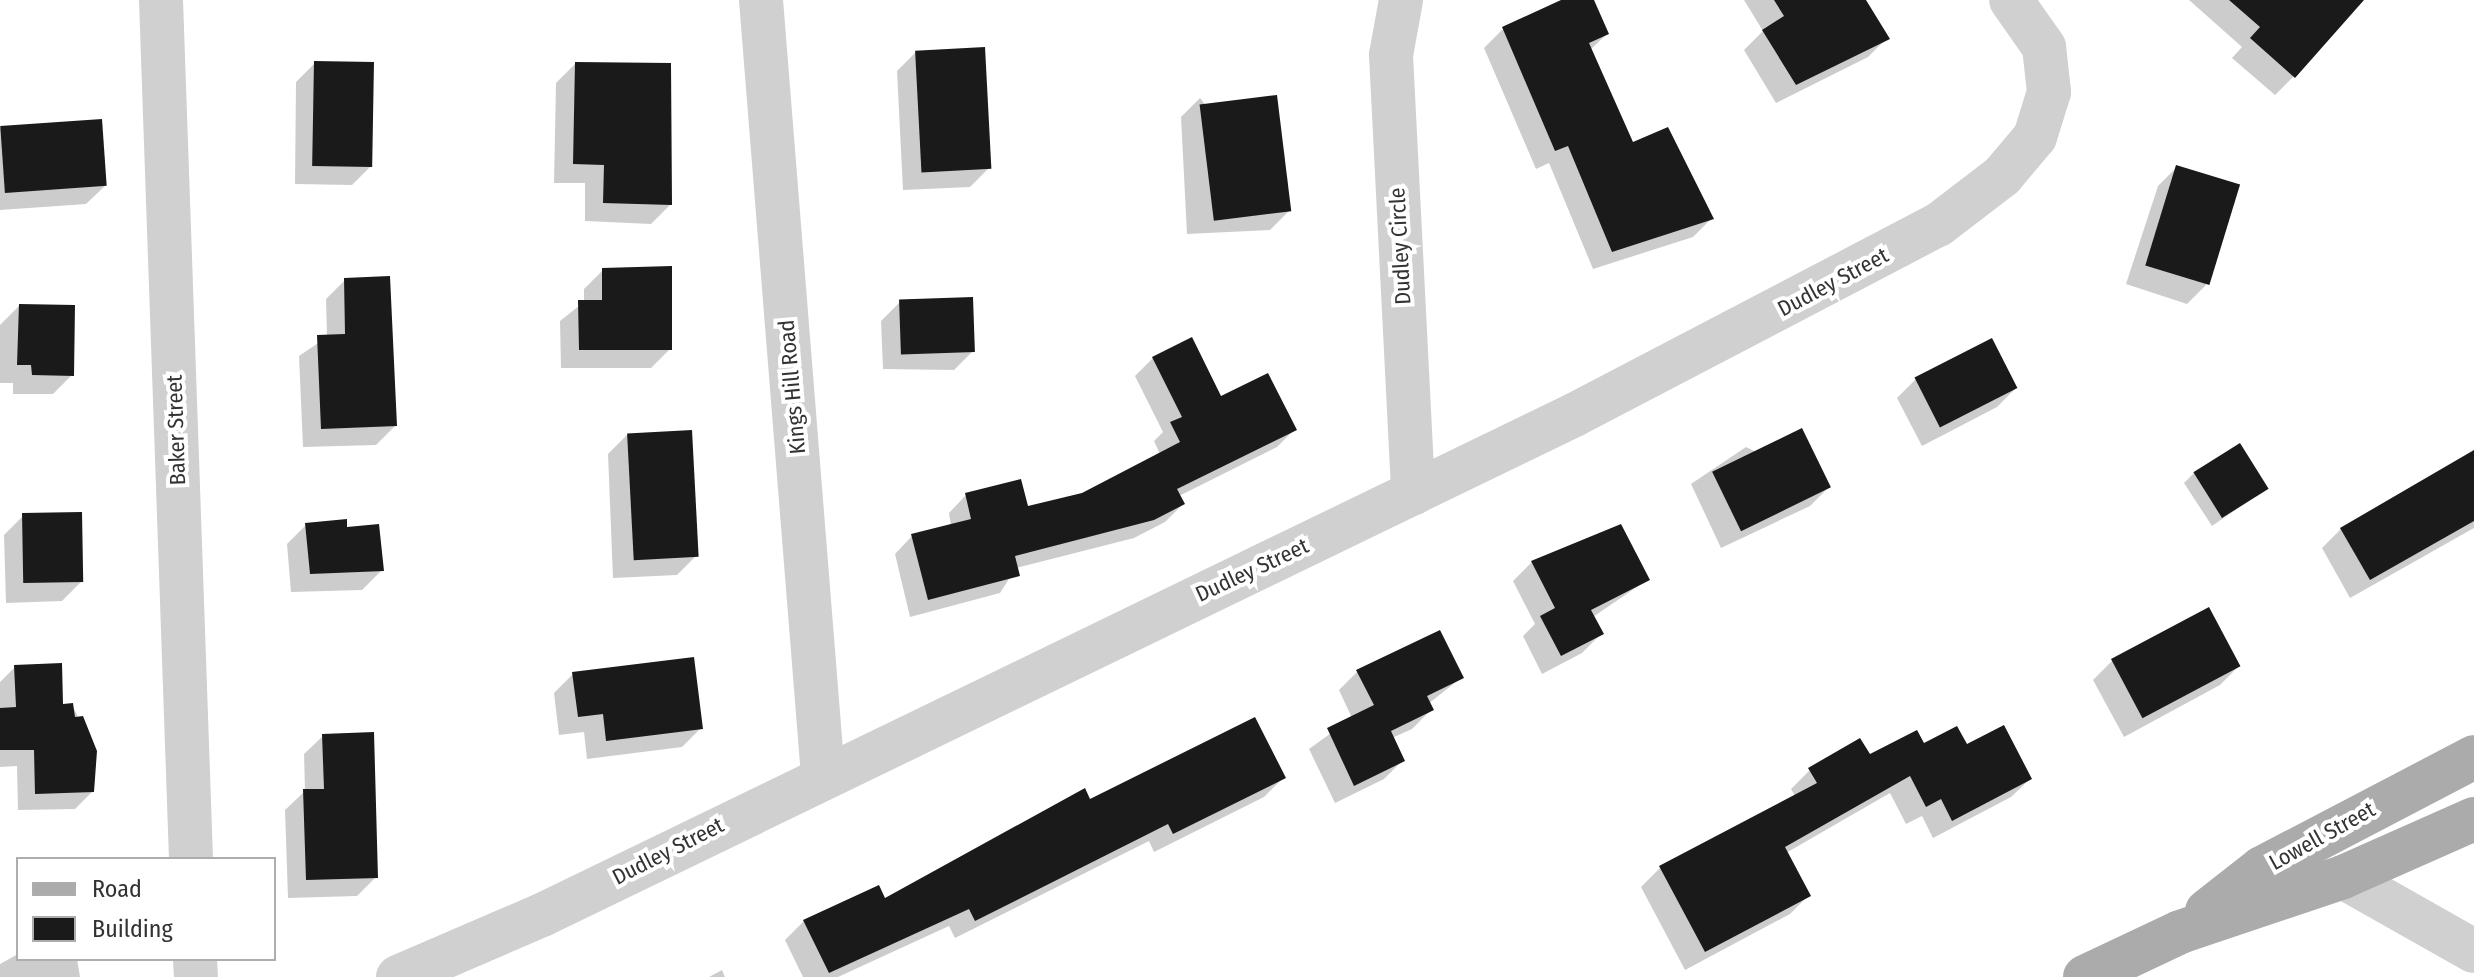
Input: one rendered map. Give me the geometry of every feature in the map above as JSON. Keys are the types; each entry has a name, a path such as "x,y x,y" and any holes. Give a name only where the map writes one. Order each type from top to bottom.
{"main road":[{"name":"Lowell Street","path":"2180,932 2262,868 2474,757"},
{"name":"Lowell Street","path":"2085,977 2180,932 2343,877 2474,819"}],"street":[{"name":"Baker Street","path":"161,0 191,857"},
{"name":"Kings Hill Road","path":"761,0 823,775"},
{"name":"Dudley Circle","path":"1401,0 1391,55 1413,493"},
{"name":"Dudley Street","path":"398,977 542,915 823,775 1413,493 1938,225 2002,176 2035,137 2049,92 2044,47 2011,0"},
{"path":"2343,877 2474,951"}],"building":[{"path":"1561,0 1594,0 1609,34 1589,43 1633,142 1668,127 1714,219 1612,252 1568,146 1555,151 1502,27"},
{"path":"1774,0 1866,0 1890,39 1796,85 1762,30 1784,16"},
{"path":"2229,0 2364,0 2295,78 2250,38 2260,27"},
{"path":"985,47 991,169 921,172 915,51"},
{"path":"314,61 374,62 372,167 312,166"},
{"path":"575,62 671,63 672,205 603,203 604,165 573,164"},
{"path":"1277,95 1291,211 1214,221 1200,105"},
{"path":"102,119 107,186 5,193 0,126"},
{"path":"2176,165 2240,185 2209,285 2145,265"},
{"path":"672,266 672,350 579,350 578,300 602,300 602,268"},
{"path":"390,276 397,426 321,429 317,335 345,334 344,278"},
{"path":"973,297 975,352 901,355 899,300"},
{"path":"19,304 75,305 74,376 32,375 31,365 17,365"},
{"path":"1192,337 1221,396 1268,373 1297,430 1177,489 1185,504 1154,520 1015,556 1020,576 928,600 911,534 971,519 965,493 1021,479 1028,506 1082,493 1180,442 1170,422 1182,417 1152,357"},
{"path":"1992,338 2017,388 1940,427 1914,377"},
{"path":"1802,428 1831,487 1741,531 1712,472"},
{"path":"692,430 699,557 634,560 627,433"},
{"path":"2240,443 2269,489 2222,518 2193,472"},
{"path":"2474,450 2474,521 2370,580 2340,528"},
{"path":"82,512 83,582 23,583 22,513"},
{"path":"347,519 347,527 379,524 384,571 310,574 305,523"},
{"path":"1621,524 1650,580 1591,610 1604,634 1561,656 1540,616 1555,608 1531,561"},
{"path":"2209,607 2240,666 2142,718 2111,659"},
{"path":"1440,630 1464,678 1427,696 1434,710 1391,731 1405,761 1354,786 1327,728 1374,705 1356,670"},
{"path":"694,657 703,729 606,741 603,714 578,717 572,672"},
{"path":"62,663 63,704 73,703 75,717 83,716 97,751 94,792 35,794 34,750 0,750 0,708 16,707 14,665"},
{"path":"1255,717 1286,778 1173,834 1168,824 975,921 969,909 829,973 803,920 879,885 885,898 1085,788 1090,799"},
{"path":"2004,725 2032,779 1952,821 1941,799 1926,807 1910,776 1785,847 1811,896 1705,952 1659,866 1817,783 1808,768 1860,738 1870,754 1917,730 1924,743 1957,726 1967,744"},
{"path":"374,732 378,878 306,880 303,789 324,789 322,734"}]}
